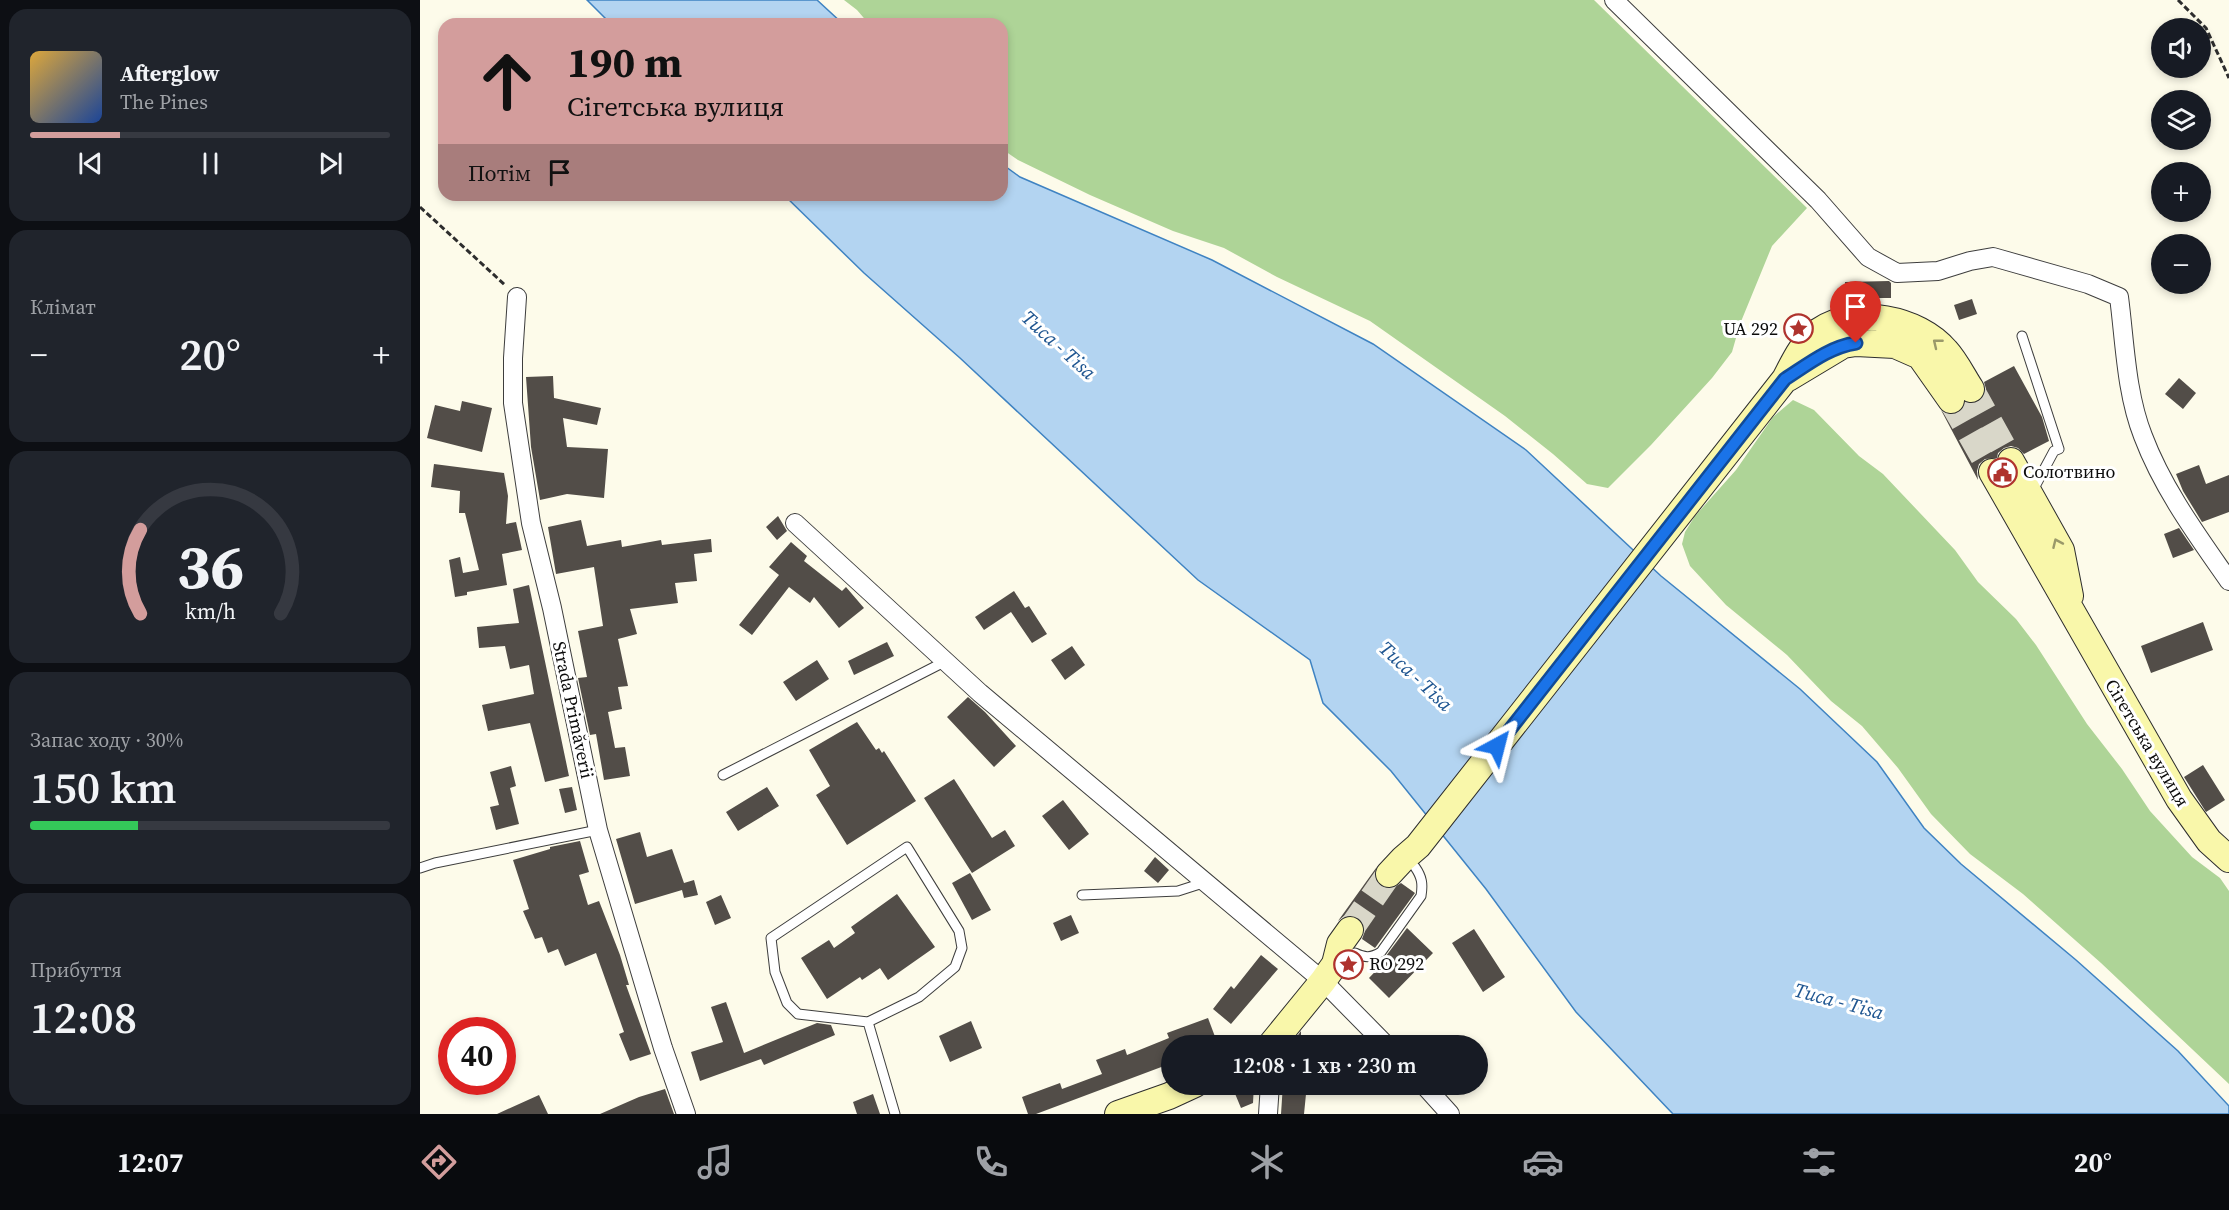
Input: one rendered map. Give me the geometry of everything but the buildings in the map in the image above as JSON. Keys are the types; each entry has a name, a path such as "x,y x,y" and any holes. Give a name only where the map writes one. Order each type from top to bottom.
{"street":[{"path":"1614,0 1818,200 1868,257 1898,273 1938,272 1970,261 1993,257 2088,284 2119,297 2130,384 2142,435 2170,494 2229,581"},
{"name":"Strada Primăverii","path":"517,297 513,403 531,523 552,608 598,830 663,1048 686,1114"},
{"path":"1411,861 1497,746 1782,384 1843,345 1867,343 1897,334 1961,395"},
{"name":"Сігетська вулиця","path":"2002,467 2022,503 2061,550 2075,620 2179,799 2209,842 2229,859"},
{"path":"795,523 1053,756 1206,882 1345,954 1382,1035"},
{"path":"1279,1035 1345,954"},
{"path":"1118,1114 1171,1095"},
{"path":"1268,1114 1269,1095"},
{"path":"1433,1095 1450,1114"}],"lane":[{"path":"2022,336 2060,449 2054,451 2022,503"},
{"path":"723,776 946,661"},
{"path":"420,868 598,830"},
{"path":"907,846 959,931 962,948 956,967 920,996 868,1022 798,1014 787,1003 775,972 771,938 907,846"},
{"path":"1345,954 1373,957 1381,952 1421,896 1423,886 1421,875 1411,861"},
{"path":"1082,895 1178,891 1206,882"},
{"path":"868,1022 895,1114"}],"path":[{"path":"2178,0 2206,28 2229,78"},
{"path":"420,207 488,267 517,297"}],"green space":[{"path":"844,0 1594,0 1807,208 1772,246 1740,324 1732,352 1712,378 1608,488 1587,484 1505,416 1370,321 1277,277 1224,248 1173,231 1090,195 1008,153 1008,18 864,18"},
{"path":"1793,400 1814,410 1859,456 1883,474 1955,550 1978,582 2016,619 2036,645 2087,724 2122,769 2150,811 2192,857 2220,878 2229,891 2229,1084 2101,963 2023,894 1970,854 1931,814 1898,768 1862,726 1831,701 1787,655 1726,605 1690,566 1682,544 1685,532 1695,516 1736,470 1773,417"}],"water":[{"path":"587,0 817,0 836,18 605,18"},
{"name":"Тиса - Tisa","path":"1008,168 1020,177 1212,260 1373,344 1526,450 1661,576 1800,689 1877,762 1924,828 1961,864 2076,960 2178,1051 2229,1106 2229,1114 1673,1114 1576,1012 1486,889 1391,771 1323,703 1310,660 1198,580 960,358 864,273 790,201 1008,201"}],"tunnel":[{"path":"1971,389 2011,461"},
{"path":"1951,400 1992,472"},
{"path":"1350,930 1389,874"}],"place":[{"name":"UA 292","path":"1799,329"},
{"name":"Солотвино","path":"2002,472"},
{"name":"RO 292","path":"1348,964"}],"route":[{"path":"1497,746 1785,379 1825,354 1843,345 1856,343"}]}
